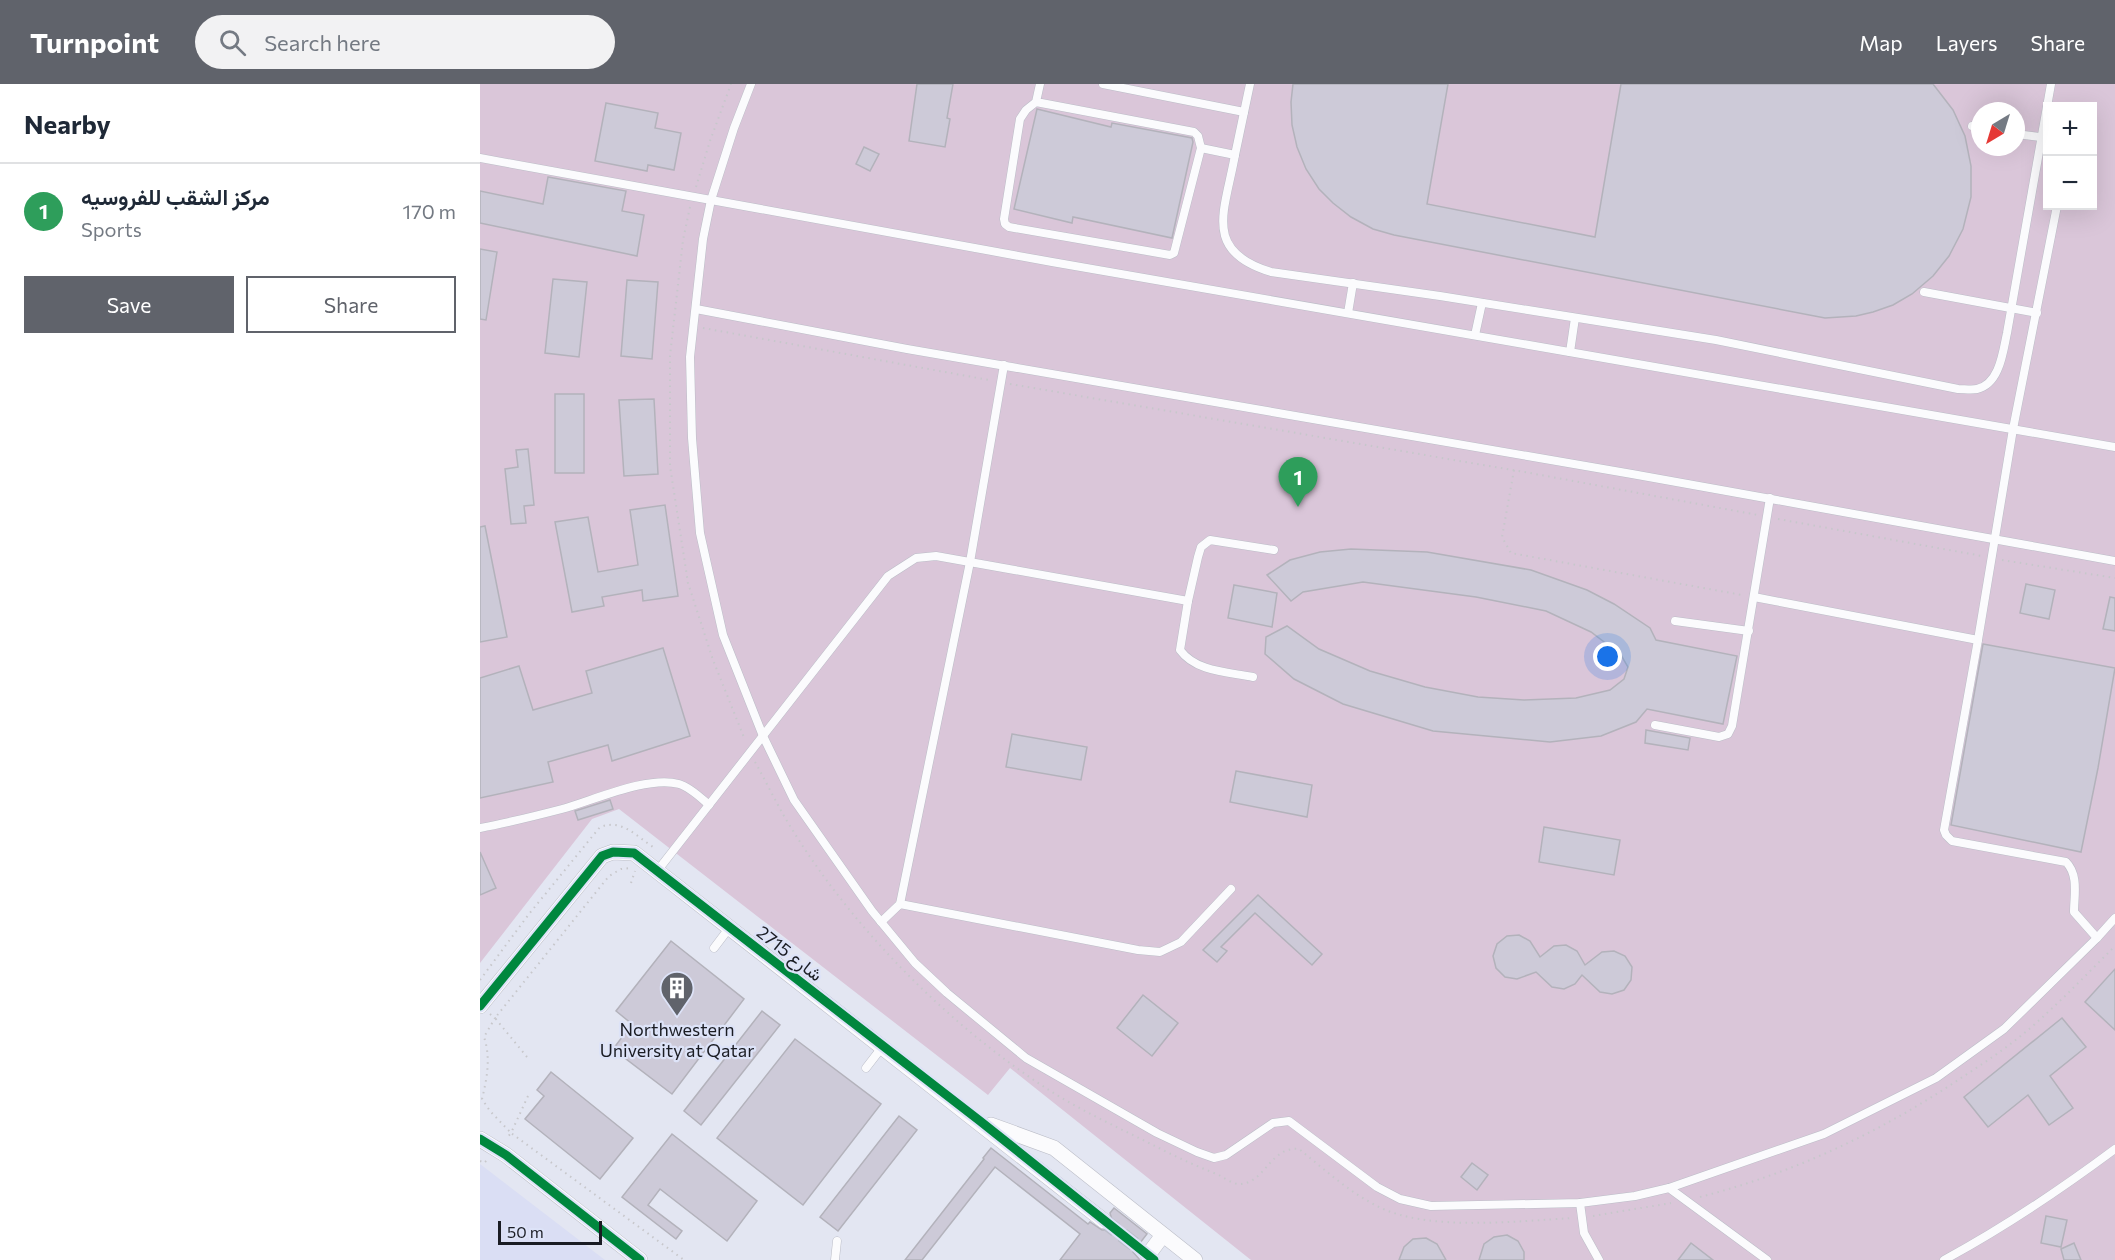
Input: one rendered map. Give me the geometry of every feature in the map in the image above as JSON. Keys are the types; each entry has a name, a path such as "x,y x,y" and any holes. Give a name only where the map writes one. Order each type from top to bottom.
{"street":[{"name":"شارع 2715","path":"484,1009 602,856 613,852 634,853 1098,1216 1108,1191"},
{"name":"شارع 2715","path":"980,1122 1054,1148 1194,1260"},
{"path":"480,1128 501,1150 640,1260"},
{"path":"480,1139 501,1150"},
{"path":"1146,1254 1163,1235"}],"lane":[{"path":"751,84 711,200 703,239 690,357 692,438 700,533 723,635 763,736 794,800 841,868 881,922 923,970 947,993 1026,1058 1095,1099 1197,1152 1214,1158 1226,1155 1274,1123 1288,1121 1377,1187 1400,1199 1431,1206 1580,1203 1635,1196 1669,1188 1824,1134 1936,1078 2004,1029 2115,918"},
{"path":"1036,102 1194,132 1198,136 1201,148 1176,250 1170,255 1009,227 1005,224 1020,119 1036,102 1040,84"},
{"path":"1103,84 1245,112"},
{"path":"1250,84 1222,225 1226,242 1236,256 1251,266 1272,272 1716,340 1958,389 1978,389 1990,382 1999,367 2043,143"},
{"path":"2049,102 2051,84"},
{"path":"2025,135 2043,138"},
{"path":"1201,148 1235,155"},
{"path":"480,158 2115,447"},
{"path":"2056,210 2013,429 1996,540 1944,830 1953,841 2066,862 2072,869 2075,885 2074,912 2097,938"},
{"path":"1348,313 1353,283"},
{"path":"1924,292 2037,313"},
{"path":"1475,335 1482,303"},
{"path":"696,309 2115,561"},
{"path":"1570,352 1575,318"},
{"path":"881,922 900,904 970,562 1004,365"},
{"path":"1655,725 1719,737 1728,734 1732,726 1749,631 1770,498"},
{"path":"1253,677 1199,666 1187,660 1180,650 1188,602 1201,547 1209,540 1275,550"},
{"path":"658,870 888,576 916,558 936,556 1188,602"},
{"path":"1754,597 1978,640"},
{"path":"1675,621 1749,631"},
{"path":"480,828 563,808 621,789 661,783 680,784 709,805"},
{"path":"900,904 1127,948 1160,952 1181,942 1231,889"},
{"path":"714,948 730,927"},
{"path":"866,1068 883,1046"},
{"path":"1944,1260 1994,1233 2062,1189 2113,1152"},
{"path":"1669,1188 1767,1260"},
{"path":"1580,1203 1584,1233 1599,1260"},
{"path":"836,1260 837,1241"}],"path":[{"path":"731,84 693,196 683,240 670,356 670,466 688,583 713,660 750,752 789,825 824,877 872,938 959,1024 1051,1091 1094,1116 1179,1158 1239,1184 1254,1180 1277,1155 1289,1148 1299,1149 1378,1207 1405,1217 1468,1222 1606,1215 1686,1200 1785,1170 1865,1135 1921,1105 1995,1056 2046,1014 2115,946"},
{"path":"694,326 2115,578"},
{"path":"1514,470 1502,537 1512,553 1754,597"},
{"path":"631,884 636,872 631,868 621,869 609,876 495,1018 484,1037 488,1049 488,1067 482,1099 490,1111 512,1132 684,1260"},
{"path":"484,1009 495,1018 526,1057"},
{"path":"480,1161 484,1163 501,1150 528,1096"}],"shaded area":[{"path":"480,84 2115,84 2115,1260 1251,1260 1010,1068 988,1095 619,809 592,819 480,963"},
{"path":"480,1164 605,1260 480,1260"}],"building":[{"path":"917,84 953,84 945,147 909,141"},
{"path":"1293,84 1448,84 1427,204 1595,237 1621,84 1933,84 1953,110 1965,136 1971,166 1971,197 1963,229 1949,256 1933,276 1912,294 1893,305 1873,312 1856,316 1825,318 1394,235 1373,229 1351,217 1333,203 1319,189 1306,169 1297,147 1292,125"},
{"path":"606,103 658,113 655,128 681,133 674,170 648,165 647,171 595,161"},
{"path":"1037,109 1111,127 1112,123 1192,138 1172,238 1073,217 1072,223 1014,209"},
{"path":"864,147 879,154 870,171 856,164"},
{"path":"548,177 626,191 622,211 644,215 637,256 480,223 480,191 543,204"},
{"path":"480,249 497,252 486,320 480,319"},
{"path":"553,279 587,282 579,357 545,353"},
{"path":"627,280 658,282 652,359 621,356"},
{"path":"555,394 584,394 584,473 555,473"},
{"path":"654,399 658,474 624,476 619,400"},
{"path":"528,449 534,505 524,506 526,523 511,524 505,469 518,467 516,450"},
{"path":"665,505 678,596 643,601 642,590 602,597 604,606 572,612 555,522 588,517 598,572 638,565 630,510"},
{"path":"485,526 507,637 480,642 480,527"},
{"path":"1351,549 1427,552 1531,570 1587,590 1614,604 1650,628 1656,640 1737,656 1723,724 1647,709 1636,722 1601,736 1550,742 1433,731 1343,704 1294,679 1265,654 1266,637 1287,626 1319,649 1370,671 1425,687 1478,697 1524,700 1576,698 1610,690 1624,679 1628,667 1621,655 1591,632 1546,611 1476,597 1363,582 1303,592 1291,601 1267,575 1290,560 1320,552"},
{"path":"2026,584 2055,590 2049,619 2020,613"},
{"path":"1234,585 1277,593 1272,627 1228,618"},
{"path":"2110,597 2115,598 2115,631 2103,629"},
{"path":"1983,644 2115,668 2081,852 1951,825"},
{"path":"663,648 690,736 612,761 608,745 548,762 553,782 480,798 480,678 519,666 533,710 592,693 586,671"},
{"path":"1646,730 1690,738 1688,750 1645,743"},
{"path":"1012,734 1087,747 1081,780 1006,767"},
{"path":"1236,771 1312,785 1307,817 1230,802"},
{"path":"610,800 613,809 578,820 575,811"},
{"path":"1544,827 1620,840 1614,875 1539,862"},
{"path":"480,852 496,888 480,895"},
{"path":"1258,895 1322,954 1312,965 1255,913 1221,947 1227,951 1217,962 1203,950"},
{"path":"1519,935 1530,941 1540,957 1554,946 1566,945 1577,951 1585,965 1602,952 1614,951 1625,956 1632,967 1631,980 1624,990 1612,994 1600,992 1582,975 1575,984 1564,989 1552,987 1536,972 1517,979 1505,977 1496,968 1493,956 1497,944 1507,936"},
{"name":"Northwestern University at Qatar","path":"671,941 744,999 672,1094 613,1049 632,1024 616,1011"},
{"path":"2115,969 2115,1030 2085,1002"},
{"path":"1143,995 1178,1023 1152,1056 1117,1028"},
{"path":"762,1011 780,1025 701,1125 684,1111"},
{"path":"2062,1018 2086,1047 2050,1076 2073,1108 2049,1125 2028,1095 1988,1127 1964,1097"},
{"path":"795,1039 881,1104 803,1205 717,1138"},
{"path":"551,1072 633,1138 600,1179 525,1119 544,1096 537,1090"},
{"path":"899,1116 917,1130 838,1231 820,1217"},
{"path":"672,1134 757,1201 727,1241 660,1189 648,1205 682,1231 676,1239 622,1197"},
{"path":"991,1148 1088,1224 1090,1222 1102,1230 1108,1230 1113,1223 1110,1213 1114,1208 1147,1234 1133,1252 1140,1260 1060,1260 1080,1234 995,1167 922,1260 905,1260"},
{"path":"1472,1163 1488,1175 1477,1190 1461,1177"},
{"path":"2046,1216 2067,1220 2061,1247 2041,1243"},
{"path":"1507,1235 1518,1241 1524,1252 1524,1260 1479,1260 1484,1244 1494,1237"},
{"path":"1426,1238 1437,1244 1446,1260 1399,1260 1404,1247 1413,1239"},
{"path":"1691,1243 1713,1260 1678,1260"},
{"path":"2074,1243 2081,1260 2064,1260 2061,1249"}],"tunnel":[{"path":"1104,1221 1138,1247"}],"cycle path":[{"path":"480,1006 602,856 613,852 634,853 980,1121 1154,1260"},
{"path":"480,1139 506,1155 640,1260"}],"place":[{"name":"مركز الشقب للفروسيه","path":"1298,507"},
{"name":"Northwestern University at Qatar","path":"677,1017"}]}
